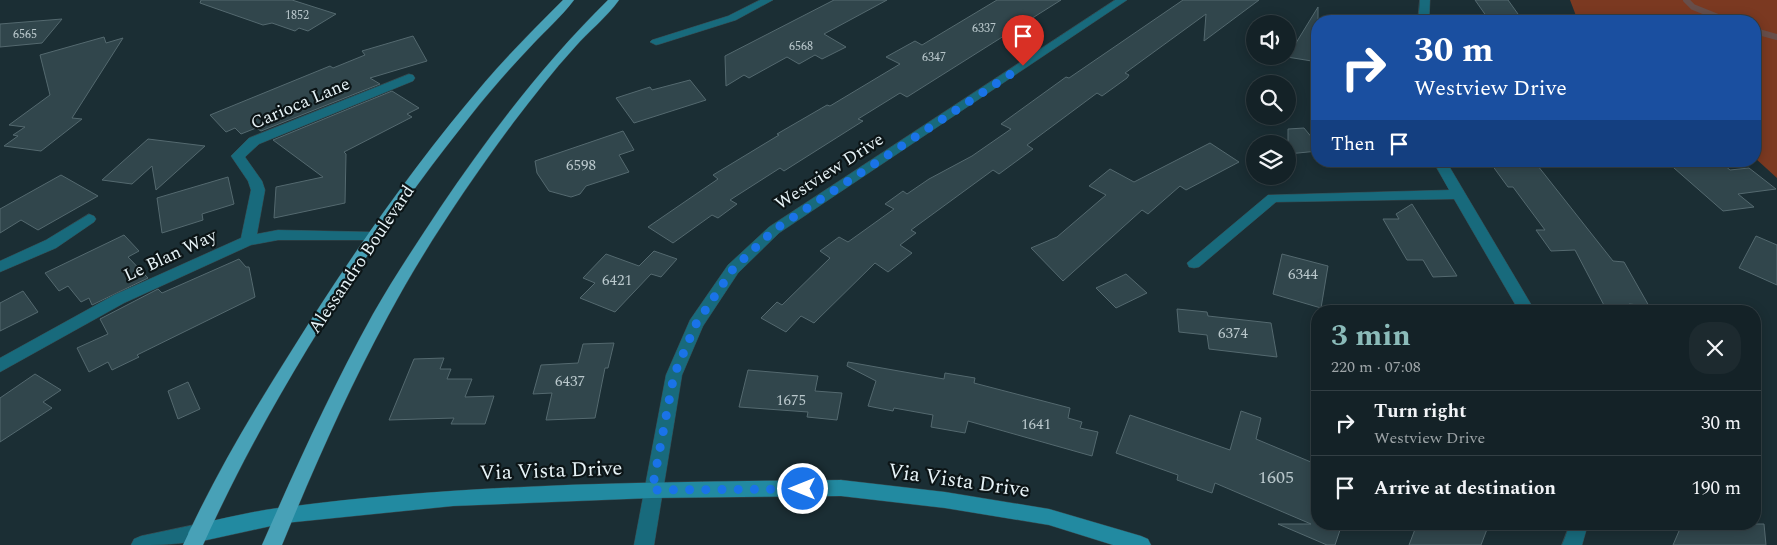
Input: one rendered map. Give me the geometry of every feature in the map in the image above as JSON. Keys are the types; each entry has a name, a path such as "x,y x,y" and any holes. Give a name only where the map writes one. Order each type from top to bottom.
{"main road":[{"name":"Alessandro Boulevard","path":"195,539 225,480 286,372 372,237 440,145 484,91 569,0"},
{"path":"272,545 310,454 381,314 438,223 486,150 530,93 572,44 614,0"}],"street":[{"path":"656,42 732,18 768,0"},
{"name":"Westview Drive","path":"644,545 652,490 674,375 696,324 733,269 774,230 1122,0"},
{"path":"1424,15 1425,0"},
{"name":"Carioca Lane","path":"248,241 258,190 257,183 243,166 238,156 254,141 409,78"},
{"path":"1443,167 1524,305"},
{"path":"1194,263 1273,198 1459,194"},
{"path":"0,267 51,244 90,219"},
{"name":"Le Blan Way","path":"0,366 119,300 248,241 278,235 372,237"},
{"name":"Via Vista Drive","path":"141,545 195,539 285,515 453,498 652,490 841,488 945,500 1049,517 1141,545"},
{"path":"1572,545 1577,530"}],"shaded area":[{"path":"1570,0 1777,0 1777,178 1761,163 1761,15 1576,15"}],"building":[{"path":"201,0 292,0 336,14 308,31 299,28 295,31 272,23 263,25 200,3"},
{"path":"834,0 887,0 824,34 846,47 822,59 815,55 799,64 787,57 749,78 744,75 726,86 725,56"},
{"path":"997,0 1061,0 907,97 900,93 858,119 863,121 784,171 780,168 730,200 737,204 718,218 712,215 673,243 648,227 718,179 713,175 779,135 777,134 827,105 830,106 900,64 886,57 915,41 922,45"},
{"path":"1183,0 1259,0 1204,41 1206,14 1125,73 1129,75 1127,78 1102,96 1097,93 1027,145 1033,149 999,174 993,170 911,230 916,233 900,245 912,253 888,272 875,263 814,323 801,316 786,332 761,318 777,302 782,305 830,258 820,251 839,237 848,242 894,209 885,204 903,191 907,194 929,179 972,156 1011,129 1001,124 1066,77 1069,78"},
{"path":"1475,0 1508,0 1519,15 1486,15"},
{"path":"1318,7 1318,15 1313,15"},
{"path":"1311,18 1311,61 1296,58 1296,43"},
{"path":"62,19 42,43 0,47 0,24"},
{"path":"413,36 427,61 370,78 380,84 261,131 256,128 241,134 235,128 226,132 210,115 330,66 333,68 365,55 362,51"},
{"path":"104,37 106,43 123,38 72,118 82,119 41,151 4,146 18,136 13,135 25,127 9,125 50,95 40,55"},
{"path":"690,80 706,100 634,123 616,98 650,87 652,90"},
{"path":"392,91 419,108 407,114 412,117 344,152 346,154 345,203 274,218 276,187 323,177 273,140"},
{"path":"1304,128 1311,136 1311,152 1296,153 1296,135 1288,135 1288,129"},
{"path":"623,131 634,150 619,155 629,172 586,186 580,194 571,197 549,191 537,173 535,161"},
{"path":"148,139 205,146 156,190 152,166 132,184 102,180"},
{"path":"1210,143 1239,162 1186,190 1180,186 1148,214 1142,210 1063,281 1031,248 1057,237 1106,195 1089,186 1110,169 1134,182"},
{"path":"1493,167 1539,167 1613,261 1624,262 1648,305 1604,305 1575,250 1551,251 1536,230 1545,230 1513,187 1508,187"},
{"path":"1673,167 1726,167 1730,170 1749,168 1776,189 1738,194 1754,207 1723,211"},
{"path":"61,175 98,196 38,230 21,220 0,233 0,209"},
{"path":"228,177 234,204 202,214 203,220 162,233 157,198"},
{"path":"1412,204 1457,276 1433,277 1423,260 1407,260 1383,219 1399,219 1396,214"},
{"path":"124,235 139,251 128,257 148,278 92,305 89,298 81,302 68,286 59,291 45,273"},
{"path":"1756,236 1777,245 1777,285 1739,268"},
{"path":"654,251 677,259 661,277 651,274 615,312 580,298 595,283 583,278 606,254 639,266"},
{"path":"1282,254 1328,266 1322,305 1311,305 1273,294"},
{"path":"239,259 246,267 249,267 255,297 137,355 139,357 112,370 108,362 89,372 77,348 108,334 100,319 158,289 162,293"},
{"path":"1126,274 1147,293 1116,308 1096,288"},
{"path":"23,291 38,312 0,331 0,303"},
{"path":"1177,309 1207,312 1208,316 1271,323 1277,357 1209,349 1207,335 1179,332"},
{"path":"614,343 608,368 605,368 595,418 546,420 552,393 533,394 541,365 578,363 583,344"},
{"path":"444,358 440,369 451,369 447,379 472,379 465,397 494,396 485,424 451,424 454,418 389,420 414,359"},
{"path":"848,362 944,379 945,373 975,378 974,383 1070,408 1068,418 1082,422 1080,428 1098,432 1092,456 968,421 965,433 931,427 933,415 894,408 893,411 868,406 876,381 847,366"},
{"path":"748,370 818,376 815,391 842,393 837,420 807,417 808,412 739,407"},
{"path":"35,374 61,390 43,402 52,408 0,442 0,398"},
{"path":"188,382 200,409 178,419 168,391"},
{"path":"1241,411 1261,418 1256,439 1311,462 1311,524 1215,483 1212,493 1177,480 1178,475 1116,453 1130,415 1230,450"},
{"path":"1278,524 1311,524 1311,530 1340,530 1335,545 1327,545"},
{"path":"1761,524 1764,524 1766,545 1673,545 1679,530 1761,530"},
{"path":"1415,530 1487,530 1481,545 1409,545"}],"waterway":[{"path":"1686,0 1693,7 1713,15"},
{"path":"1761,33 1777,37"}],"route":[{"path":"803,489 652,490 674,375 696,324 733,269 774,230 1023,66"}]}
